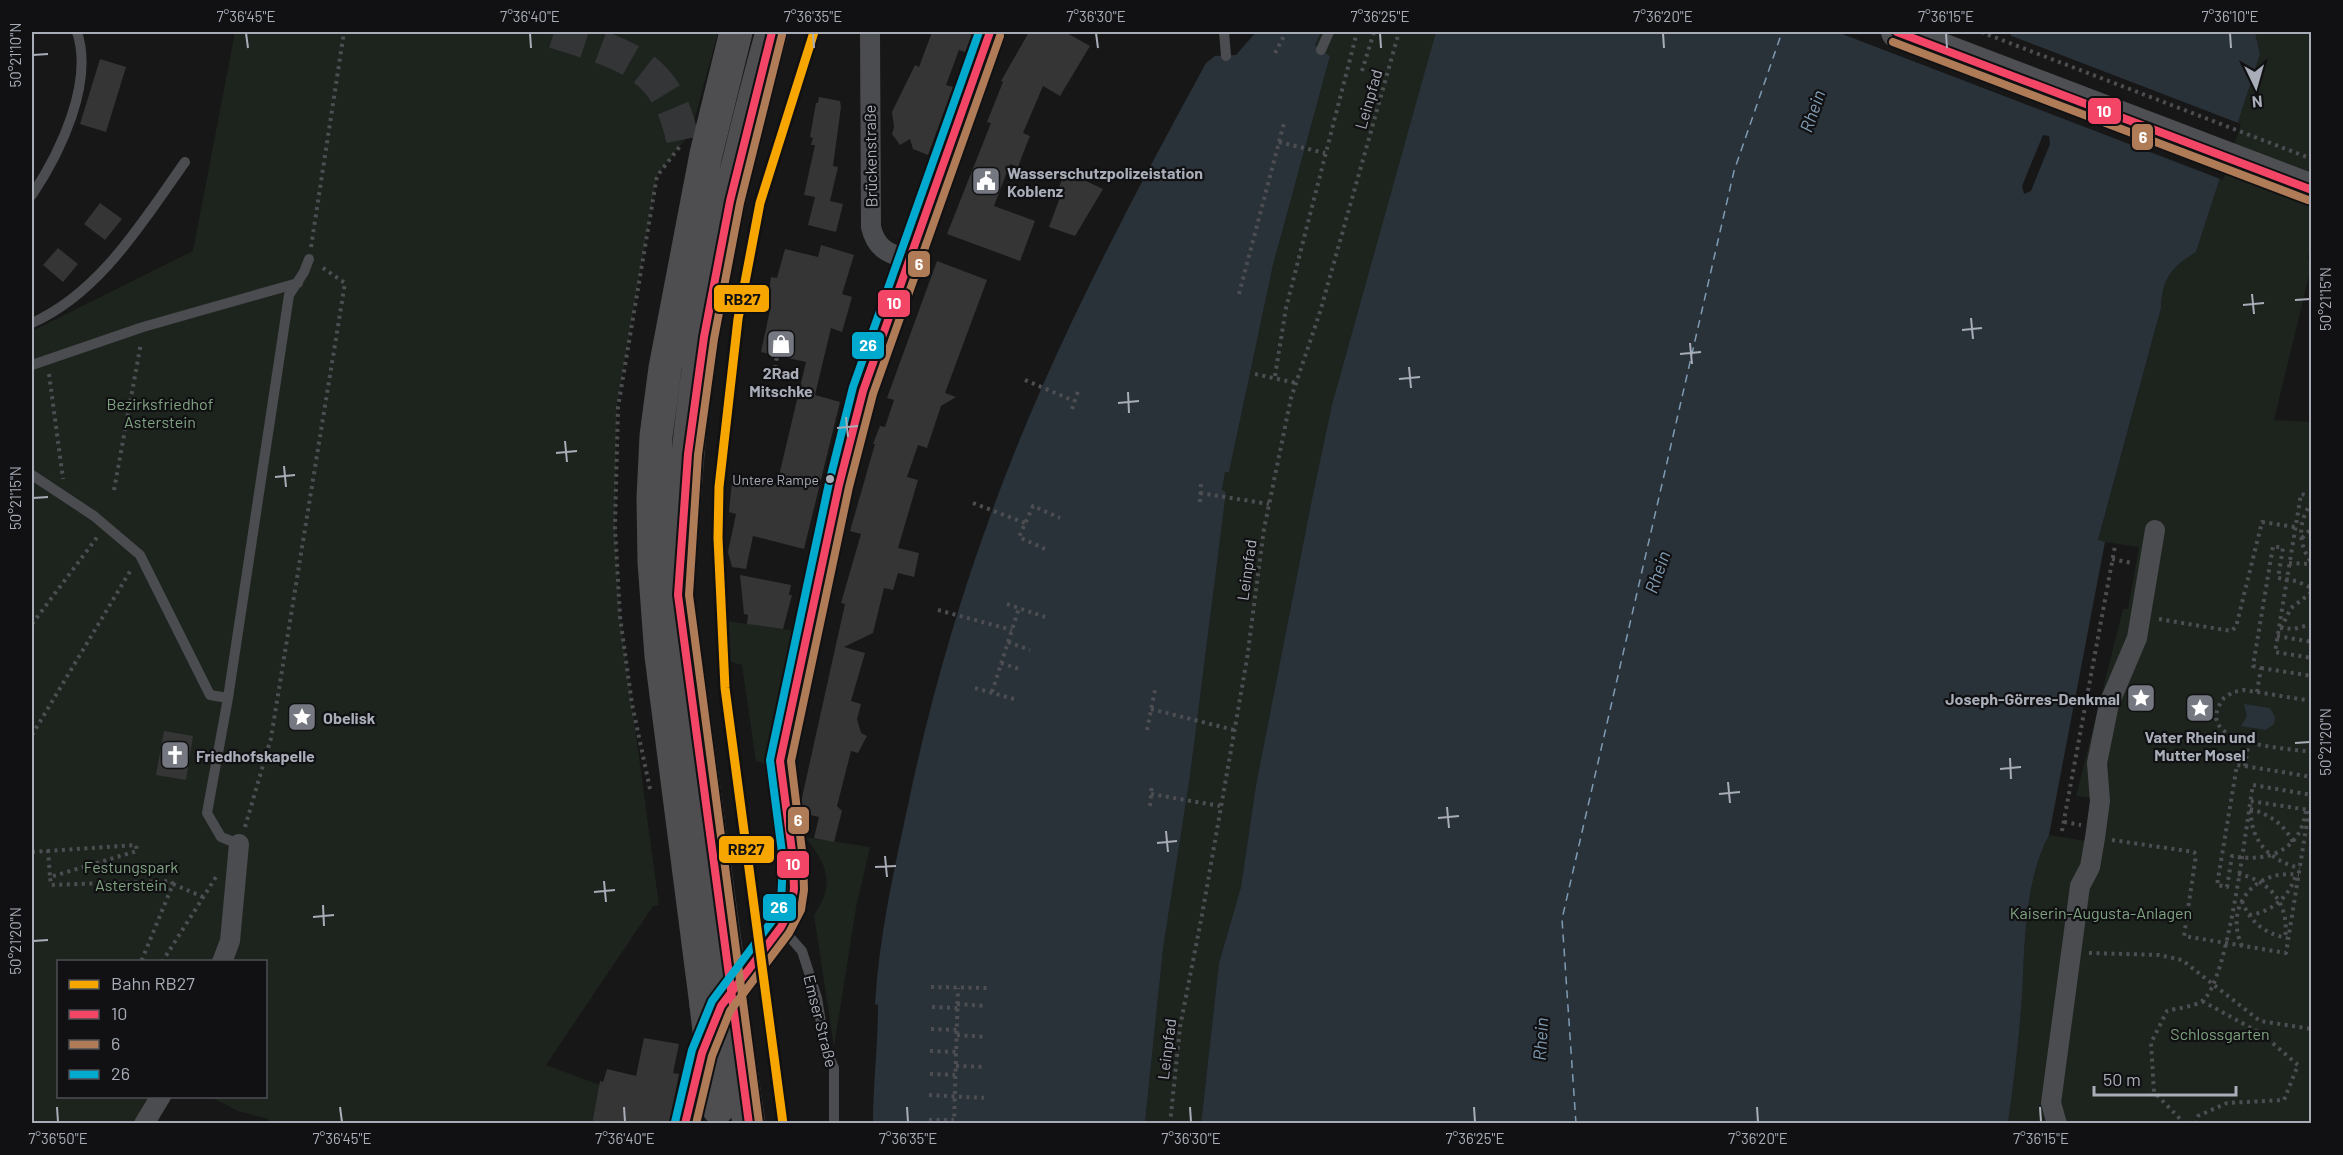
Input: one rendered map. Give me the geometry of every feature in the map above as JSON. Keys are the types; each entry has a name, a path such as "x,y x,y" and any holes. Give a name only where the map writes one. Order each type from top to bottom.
{"highway":[{"path":"736,32 706,154 684,265 657,427 653,498 654,562 665,691 719,1010 749,1124"},
{"path":"710,1107 719,1010 729,972 678,595 671,495 679,388 703,244 753,32"},
{"path":"678,595 688,454 704,337 732,189 772,32"},
{"path":"684,265 686,154"}],"main road":[{"path":"1897,32 2312,190"},
{"path":"1940,32 2312,173"}],"street":[{"name":"Brückenstraße","path":"870,32 871,227 874,241 881,249 908,260"},
{"name":"Emser Straße","path":"774,934 791,907 794,889 780,761 844,464 863,391 990,32"},
{"path":"2057,1124 2051,1103 2080,886 2090,867 2096,838 2100,801 2097,763 2109,704 2137,638 2155,530"},
{"path":"223,960 230,941 240,844"},
{"path":"144,1124 160,1098"},
{"path":"685,1124 710,1107"}],"lane":[{"path":"32,195 46,173 63,135 81,84 83,48 77,32"},
{"path":"1224,32 1226,56"},
{"path":"1321,50 1329,32"},
{"path":"32,323 70,301 102,271 140,225 185,162"},
{"path":"240,844 221,837 207,813 228,698 289,296 309,259"},
{"path":"32,365 143,327 298,283"},
{"path":"32,475 106,527 140,555 210,694 228,698"},
{"name":"Emser Straße","path":"774,934 802,951 817,998 825,1047 834,1068 834,1124"}],"path":[{"path":"163,960 240,844 271,738 345,283 309,259 344,32"},
{"path":"1275,53 1286,32"},
{"path":"1275,376 1284,317 1357,32"},
{"path":"1362,70 1374,32"},
{"name":"Leinpfad","path":"1170,1124 1180,1027 1234,730 1269,504 1296,383 1320,312 1399,32"},
{"path":"1981,32 2312,159"},
{"path":"1239,294 1284,123"},
{"path":"1279,142 1325,153"},
{"path":"114,490 143,327"},
{"path":"775,368 777,356"},
{"path":"47,360 66,498"},
{"path":"1255,374 1275,376 1296,383"},
{"path":"1025,380 1074,401"},
{"path":"1072,409 1078,391"},
{"path":"1200,502 1201,484"},
{"path":"1200,493 1269,504"},
{"path":"2280,628 2301,494 2312,496"},
{"path":"2289,563 2312,563 2301,539 2302,523 2312,502"},
{"path":"973,503 1025,523"},
{"path":"1045,549 1019,537 1033,506 1060,518"},
{"path":"2141,617 2231,631 2236,627 2262,522 2296,525 2302,523"},
{"path":"32,624 106,527"},
{"path":"2301,539 2312,528"},
{"path":"2062,831 2115,546"},
{"path":"2312,658 2275,652 2277,636 2291,608 2312,590 2287,579 2278,578 2283,548 2273,546 2253,666 2312,676"},
{"path":"32,735 140,555"},
{"path":"2112,559 2136,563"},
{"path":"1007,604 1045,617"},
{"path":"992,692 1019,608"},
{"path":"938,610 1012,630"},
{"path":"2280,628 2294,629 2312,624"},
{"path":"2277,636 2312,642"},
{"path":"1008,642 1030,650"},
{"path":"1001,663 1022,670"},
{"path":"2257,692 2261,668"},
{"path":"975,688 1014,699"},
{"path":"1147,730 1155,690"},
{"path":"2312,701 2257,692 2233,692 2224,698 2218,710 2218,720 2224,732 2233,738 2312,752"},
{"path":"1151,710 1234,730"},
{"path":"2245,766 2249,741"},
{"path":"2306,810 2302,828 2292,842 2271,856 2256,859 2232,856 2228,887 2217,885 2237,765 2312,777"},
{"path":"1150,806 1152,784"},
{"path":"2185,1124 2154,1092 2151,1042 2167,1011 2202,1001 2215,985 2226,943 2253,785 2312,795"},
{"path":"1151,794 1220,806"},
{"path":"2249,915 2266,911 2280,902 2289,891 2300,868 2309,810 2250,801"},
{"path":"2250,809 2277,821 2292,842"},
{"path":"2250,809 2256,837 2271,856 2300,868"},
{"path":"2096,838 2194,852 2196,855 2184,936 2286,953 2297,875"},
{"path":"32,852 136,845 137,850 50,877"},
{"path":"48,850 51,885 171,881 203,897"},
{"path":"2238,874 2260,881 2270,888 2280,902 2286,920 2287,938"},
{"path":"2242,946 2237,931 2237,916 2249,889 2260,881 2280,874 2297,875"},
{"path":"142,960 173,884"},
{"path":"2242,901 2249,915 2264,930 2287,938"},
{"path":"2231,915 2237,916"},
{"path":"2070,953 2158,955 2182,960 2260,1021 2312,1029"},
{"path":"2312,972 2312,984"},
{"path":"931,987 987,988"},
{"path":"929,1120 954,1122 958,987"},
{"path":"2196,1124 2198,1116 2227,1102 2284,1100 2298,1065 2262,1034 2202,1001"},
{"path":"932,1007 987,1006"},
{"path":"931,1029 987,1037"},
{"path":"930,1051 956,1052"},
{"path":"956,1066 986,1067"},
{"path":"930,1074 956,1075"},
{"path":"929,1095 984,1098"}],"green space":[{"path":"235,32 718,32 691,132 657,176 617,406 615,527 620,617 659,905 653,906 546,1065 600,1085 592,1123 269,1124 268,1119 238,1111 213,1098 267,1098 267,960 57,960 57,1098 154,1098 138,1123 32,1124 32,331 193,251"},
{"path":"1321,32 1436,32 1310,509 1256,785 1241,887 1219,963 1201,1123 1145,1124 1163,949 1190,776 1226,492 1222,491 1225,472 1229,472 1273,265 1330,56 1315,45"},
{"path":"2255,32 2311,32 2312,245 2308,256 2311,267 2274,420 2311,422 2311,1123 2008,1124 2019,1028 2030,893 2049,835 2086,841 2093,798 2076,796 2123,609 2128,609 2139,547 2098,541 2161,308 2163,289 2174,269 2196,252 2260,54"},
{"path":"726,621 797,631 766,756 767,764 756,761 742,665 727,661"},
{"path":"805,837 870,847 856,908 834,1047 814,915 825,894 826,875 819,857"}],"water":[{"path":"1256,32 1321,32 1315,45 1330,56 1273,265 1229,472 1225,472 1222,490 1226,492 1190,776 1163,949 1145,1123 873,1124 878,1020 878,1005 875,1004 888,904 933,698 982,540 1000,489 1042,387 1080,304 1184,103 1206,63 1215,56 1236,55"},
{"name":"Rhein","path":"1436,32 2002,32 1983,80 1990,87 2011,32 2255,32 2260,54 2196,252 2174,269 2163,289 2161,308 2098,540 2105,542 2049,835 2030,893 2019,1028 2008,1123 1201,1124 1219,963 1241,887 1256,785 1332,405","holes":["2043,135 2049,136 2050,144 2031,191 2024,194 2022,186"]},
{"path":"2244,704 2270,708 2275,717 2274,724 2266,730 2241,726 2247,716"}],"pier":[{"path":"1837,32 1999,32 2005,34 1987,85 2009,35 2241,124 2223,180"}],"building":[{"path":"932,32 973,32 965,52 959,50 946,85 953,87 928,155 913,149 910,139 900,145 892,134 894,127 892,112 915,65 919,67"},
{"path":"1029,32 1065,32 1090,46 1060,96 1043,86 1023,133 1030,136 1018,167 1010,164 994,206 1035,221 1020,261 947,234 991,123 987,122 1003,82 1001,81"},
{"path":"100,59 126,67 106,132 80,124"},
{"path":"819,97 840,101 841,107 833,166 838,167 830,201 843,204 836,232 808,225 815,197 804,195 815,145 811,145 813,138 810,137"},
{"path":"1065,171 1103,189 1075,236 1049,227 1062,192 1058,190"},
{"path":"100,203 122,219 105,240 84,224"},
{"path":"821,245 854,255 842,294 852,297 842,332 831,328 815,395 840,402 804,549 753,536 746,569 732,567 728,552 736,514 729,512 732,481 777,484 806,362 761,352 770,310 767,309 771,277 777,278 785,249 818,257"},
{"path":"58,248 78,264 63,282 43,265"},
{"path":"937,261 987,280 945,393 956,397 941,406 927,448 918,445 907,477 918,480 898,548 919,553 914,577 898,573 893,590 884,588 873,633 844,647 865,653 851,701 861,704 857,719 861,733 867,736 858,753 851,751 837,806 842,811 834,842 814,838 819,817 806,814 801,802 845,604 841,603 861,534 850,531 875,444 873,444 880,426 885,427 894,400 887,398"},
{"path":"740,575 791,585 789,595 792,595 783,629 747,624 748,615 744,614"},
{"path":"164,731 193,736 186,780 156,775"},
{"path":"644,1038 679,1044 673,1073 679,1074 669,1124 592,1124 600,1081 603,1082 607,1069 636,1076"}],"ferry route":[{"path":"1576,1124 1562,919 1734,171 1782,32"}],"tunnel":[{"path":"554,32 606,49 644,69 658,83 670,102 679,125 685,154"},
{"path":"692,1090 702,1053 721,1006 768,942"}],"rail line":[{"name":"RB27","path":"783,1124 725,688 718,538 719,487 738,319 760,203 814,32"}],"transit line":[{"name":"10","path":"749,1124 678,595 688,454 704,337 730,201 772,32"},
{"name":"26","path":"675,1122 692,1050 712,1001 772,921 781,904 783,860 770,760 829,483 853,387 979,32"},
{"name":"10","path":"685,1124 702,1053 721,1006 781,927 791,907 794,889 793,859 780,761 839,485 863,391 990,32"},
{"name":"10","path":"1897,32 2312,190"},
{"name":"6","path":"759,1123 689,595 698,455 714,339 740,203 782,35"},
{"name":"6","path":"696,1124 712,1056 730,1011 789,933 801,910 804,890 803,859 791,761 849,487 873,394 1000,36"},
{"name":"6","path":"1893,42 2308,200"}],"place":[{"name":"Wasserschutzpolizeistation Koblenz","path":"986,181"},
{"name":"2Rad Mitschke","path":"781,344"},
{"name":"Untere Rampe","path":"830,479"},
{"name":"Joseph-Görres-Denkmal","path":"2141,698"},
{"name":"Vater Rhein und Mutter Mosel","path":"2200,708"},
{"name":"Obelisk","path":"302,717"},
{"name":"Friedhofskapelle","path":"175,755"}],"park label":[{"name":"Bezirksfriedhof Asterstein","path":"160,412"},
{"name":"Festungspark Asterstein","path":"131,875"},
{"name":"Kaiserin-Augusta-Anlagen","path":"2101,912"},
{"name":"Schlossgarten","path":"2220,1033"}]}
